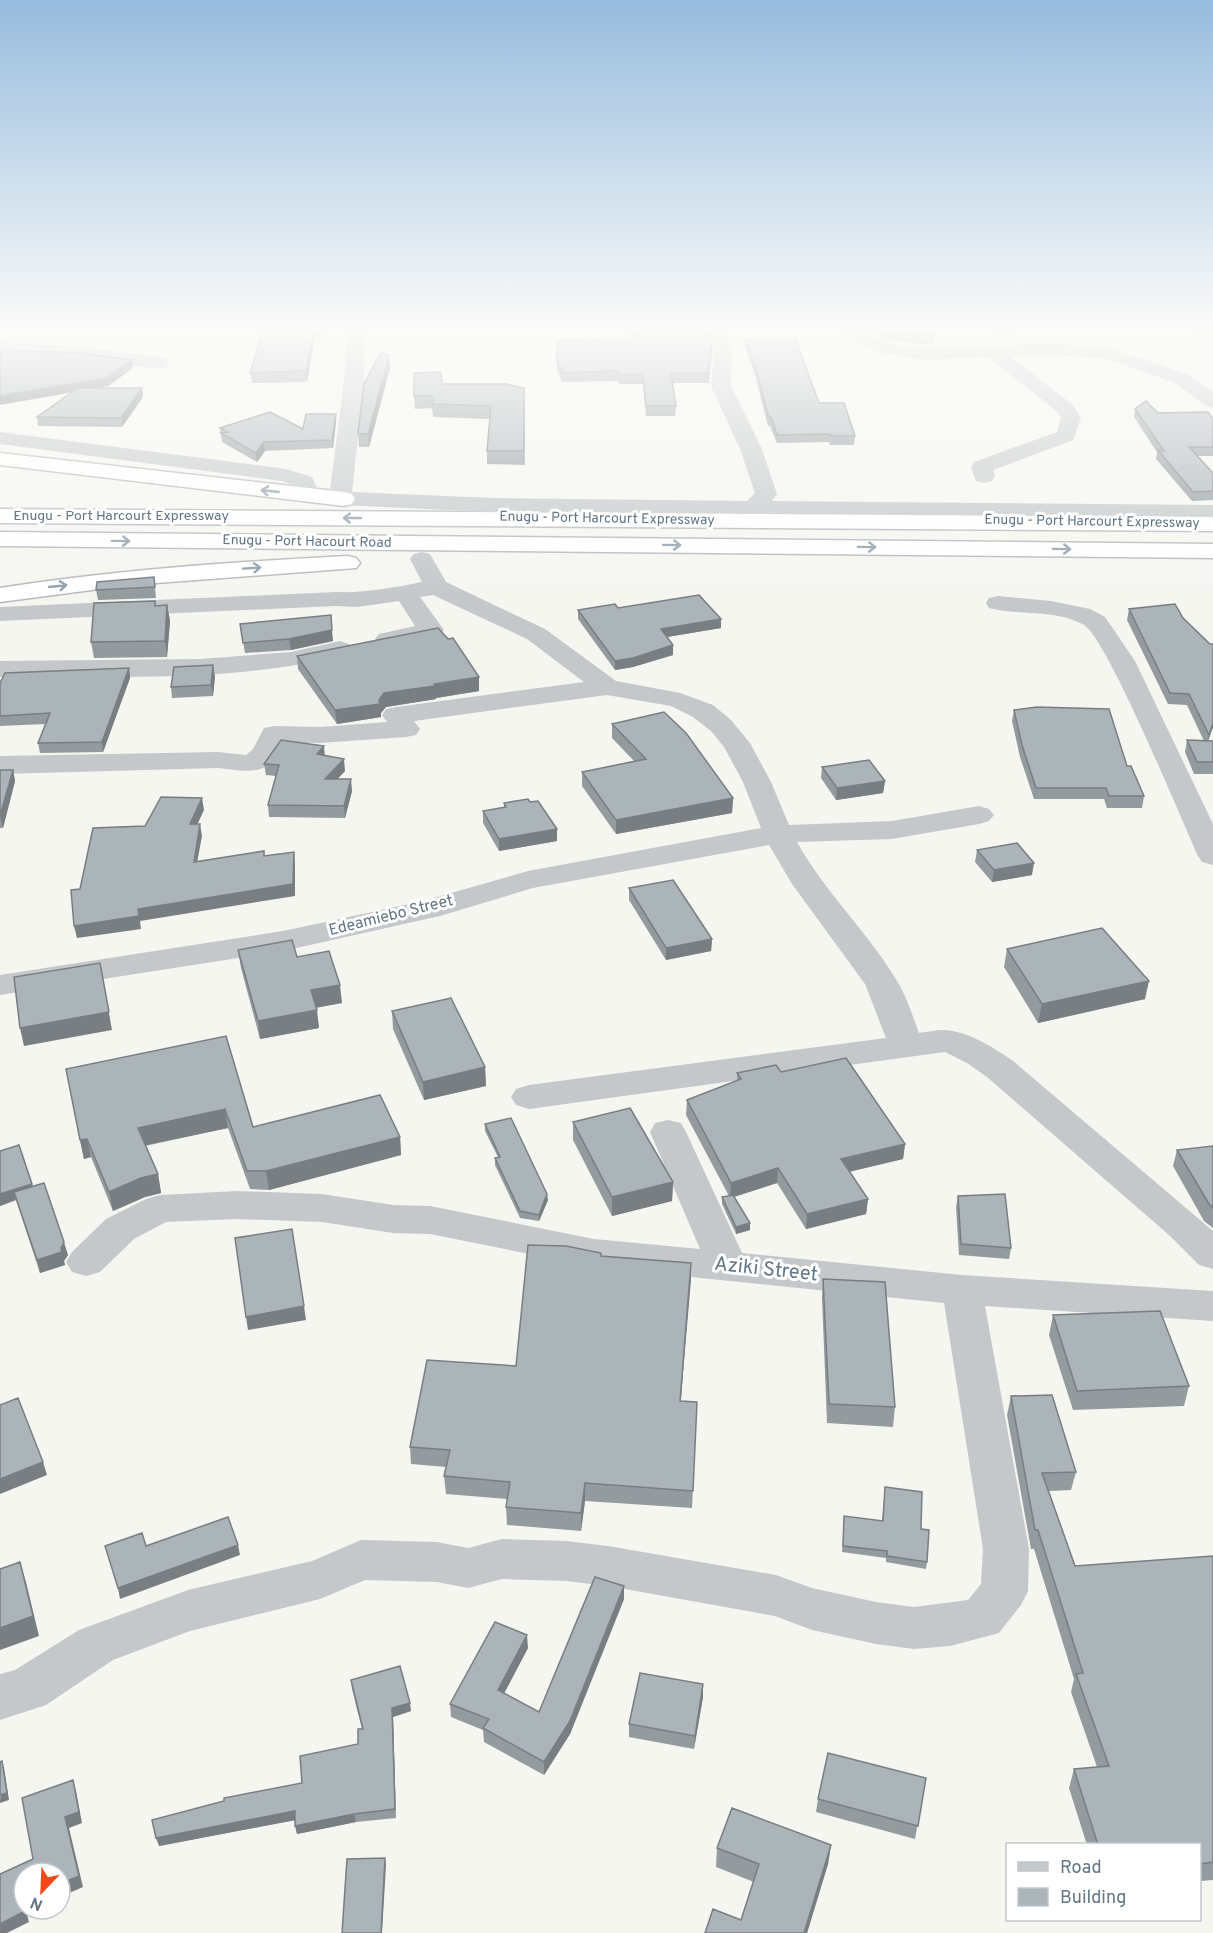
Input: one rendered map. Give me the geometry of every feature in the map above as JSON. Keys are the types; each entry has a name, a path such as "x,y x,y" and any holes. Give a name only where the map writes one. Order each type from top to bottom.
{"highway":[{"path":"0,459 495,517"},
{"name":"Enugu - Port Harcourt Expressway","path":"0,516 495,517 1213,524"},
{"name":"Enugu - Port Hacourt Road","path":"0,539 614,545"},
{"path":"0,595 50,587 189,573 614,545"},
{"name":"Enugu - Port Harcourt Expressway","path":"614,545 1213,550"}],"street":[{"path":"350,417 340,498 493,505 1213,512"},
{"path":"736,417 751,449 766,494 754,507"},
{"path":"984,476 982,467 1066,436 1071,417"},
{"path":"0,438 286,475 304,482 309,495"},
{"path":"422,559 436,587"},
{"path":"0,614 336,598 357,600 436,587 536,634 607,687 620,691 663,696 690,704 705,712 741,748 792,862 883,985 907,1048"},
{"path":"0,669 200,667 291,660 431,630 405,593"},
{"path":"998,603 1051,608 1081,614 1096,622 1122,661 1213,855"},
{"path":"0,765 218,760 252,764 266,753 274,734 320,735 406,729 396,715 607,687"},
{"name":"Edeamiebo Street","path":"0,985 283,941 429,909 528,880 780,834 892,830 979,815"},
{"path":"529,1097 907,1048 943,1041 972,1049 1000,1069 1174,1218 1213,1255"},
{"path":"668,1132 728,1267"},
{"name":"Aziki Street","path":"86,1262 120,1228 160,1209 237,1205 322,1208 393,1219 430,1220 594,1252 728,1267 962,1290 1213,1306"},
{"path":"0,1697 28,1689 96,1645 189,1611 320,1579 361,1560 437,1562 468,1568 502,1559 566,1561 630,1569 776,1596 812,1609 876,1623 914,1628 950,1625 982,1618 1004,1591 1006,1549 962,1290"}],"building":[{"path":"54,417 122,417 121,418"},
{"path":"254,417 280,417 303,429 305,417 336,417 332,440 264,442 256,453 221,433 228,432 220,428"},
{"path":"360,417 373,417 368,434 358,434"},
{"path":"490,417 524,417 524,451 487,451"},
{"path":"771,417 849,417 855,436 831,436 830,434 777,435"},
{"path":"1141,417 1212,417 1213,447 1189,447 1213,473 1213,491 1193,492 1158,450 1164,451"},
{"path":"154,577 155,587 96,590 97,582"},
{"path":"699,595 721,619 661,629 673,645 633,658 615,661 578,610 615,604 618,608"},
{"path":"155,601 155,606 167,605 165,641 91,642 94,603"},
{"path":"1175,604 1183,618 1210,644 1213,644 1213,723 1209,735 1189,694 1170,693 1129,609"},
{"path":"331,615 332,630 289,639 243,643 240,624"},
{"path":"438,628 448,639 453,638 479,677 384,693 379,700 380,704 335,710 297,656"},
{"path":"213,665 211,685 171,687 174,667"},
{"path":"129,668 102,742 38,743 50,713 0,716 0,683 5,673"},
{"path":"1037,707 1109,709 1127,766 1131,766 1144,796 1109,796 1106,788 1036,788 1022,745 1014,710"},
{"path":"664,712 686,733 733,798 616,820 582,772 646,759 612,724"},
{"path":"281,740 324,746 317,754 344,759 325,779 351,779 344,806 268,805 279,765 264,764"},
{"path":"1187,740 1213,741 1213,762 1197,762"},
{"path":"869,760 885,781 837,788 822,767"},
{"path":"0,770 13,770 0,816"},
{"path":"161,797 202,798 190,824 200,824 194,862 264,851 264,856 294,852 293,884 138,909 139,916 74,926 71,890 80,889 93,828 145,826"},
{"path":"528,799 530,802 538,801 557,829 499,839 483,811 506,807 504,803"},
{"path":"1017,843 1034,863 994,870 977,850"},
{"path":"673,880 712,939 666,948 629,888"},
{"path":"1102,928 1149,981 1042,1004 1007,949"},
{"path":"292,940 297,957 329,951 340,985 311,990 317,1010 258,1021 238,950"},
{"path":"100,963 109,1012 20,1028 14,977"},
{"path":"451,998 485,1067 423,1082 392,1011"},
{"path":"226,1036 253,1127 380,1095 400,1137 266,1171 247,1171 225,1109 138,1128 158,1174 141,1178 109,1192 87,1139 80,1140 66,1069"},
{"path":"846,1058 905,1144 841,1159 868,1199 807,1214 778,1168 731,1183 687,1100 741,1079 737,1073 776,1065 781,1072"},
{"path":"630,1108 673,1182 612,1197 573,1122"},
{"path":"511,1118 547,1194 539,1215 520,1211 495,1158 500,1157 485,1124"},
{"path":"19,1145 32,1184 0,1194 0,1151"},
{"path":"1213,1146 1213,1208 1177,1150"},
{"path":"44,1183 64,1242 62,1252 37,1260 14,1192"},
{"path":"1005,1194 1011,1248 961,1244 958,1196"},
{"path":"733,1195 750,1223 736,1227 722,1197"},
{"path":"292,1229 304,1306 246,1317 235,1238"},
{"path":"528,1245 566,1246 601,1253 601,1256 691,1263 680,1401 697,1402 693,1491 585,1483 581,1513 506,1507 510,1482 444,1476 450,1450 410,1447 427,1360 516,1366"},
{"path":"823,1279 885,1282 895,1407 829,1404"},
{"path":"1160,1311 1189,1386 1077,1391 1053,1315"},
{"path":"1052,1395 1076,1472 1042,1473 1075,1566 1213,1556 1213,1862 1201,1864 1201,1843 1097,1843 1074,1769 1109,1766 1076,1674 1083,1673 1038,1530 1035,1530 1011,1396"},
{"path":"18,1398 43,1462 0,1479 0,1405"},
{"path":"885,1487 922,1492 921,1529 929,1530 927,1562 887,1556 887,1551 843,1546 844,1516 883,1521"},
{"path":"228,1517 238,1545 118,1588 105,1546 142,1533 146,1546"},
{"path":"20,1562 33,1616 0,1628 0,1569"},
{"path":"595,1577 624,1586 570,1721 544,1762 483,1728 489,1719 450,1704 495,1622 527,1635 498,1690 539,1712"},
{"path":"400,1666 410,1703 392,1708 395,1809 354,1814 295,1826 295,1811 156,1838 152,1820 224,1801 224,1798 302,1783 300,1756 358,1744 358,1729 363,1729 351,1680"},
{"path":"640,1673 703,1684 695,1736 629,1724"},
{"path":"828,1753 926,1778 918,1826 818,1799"},
{"path":"2,1761 7,1793 0,1795 0,1762"},
{"path":"73,1780 79,1812 65,1817 79,1876 72,1879 72,1861 29,1861 33,1859 22,1798"},
{"path":"732,1808 831,1845 804,1933 705,1933 713,1909 741,1920 759,1864 717,1848"},
{"path":"385,1858 381,1933 342,1933 347,1859"},
{"path":"12,1869 12,1918 0,1924 0,1874"}]}
